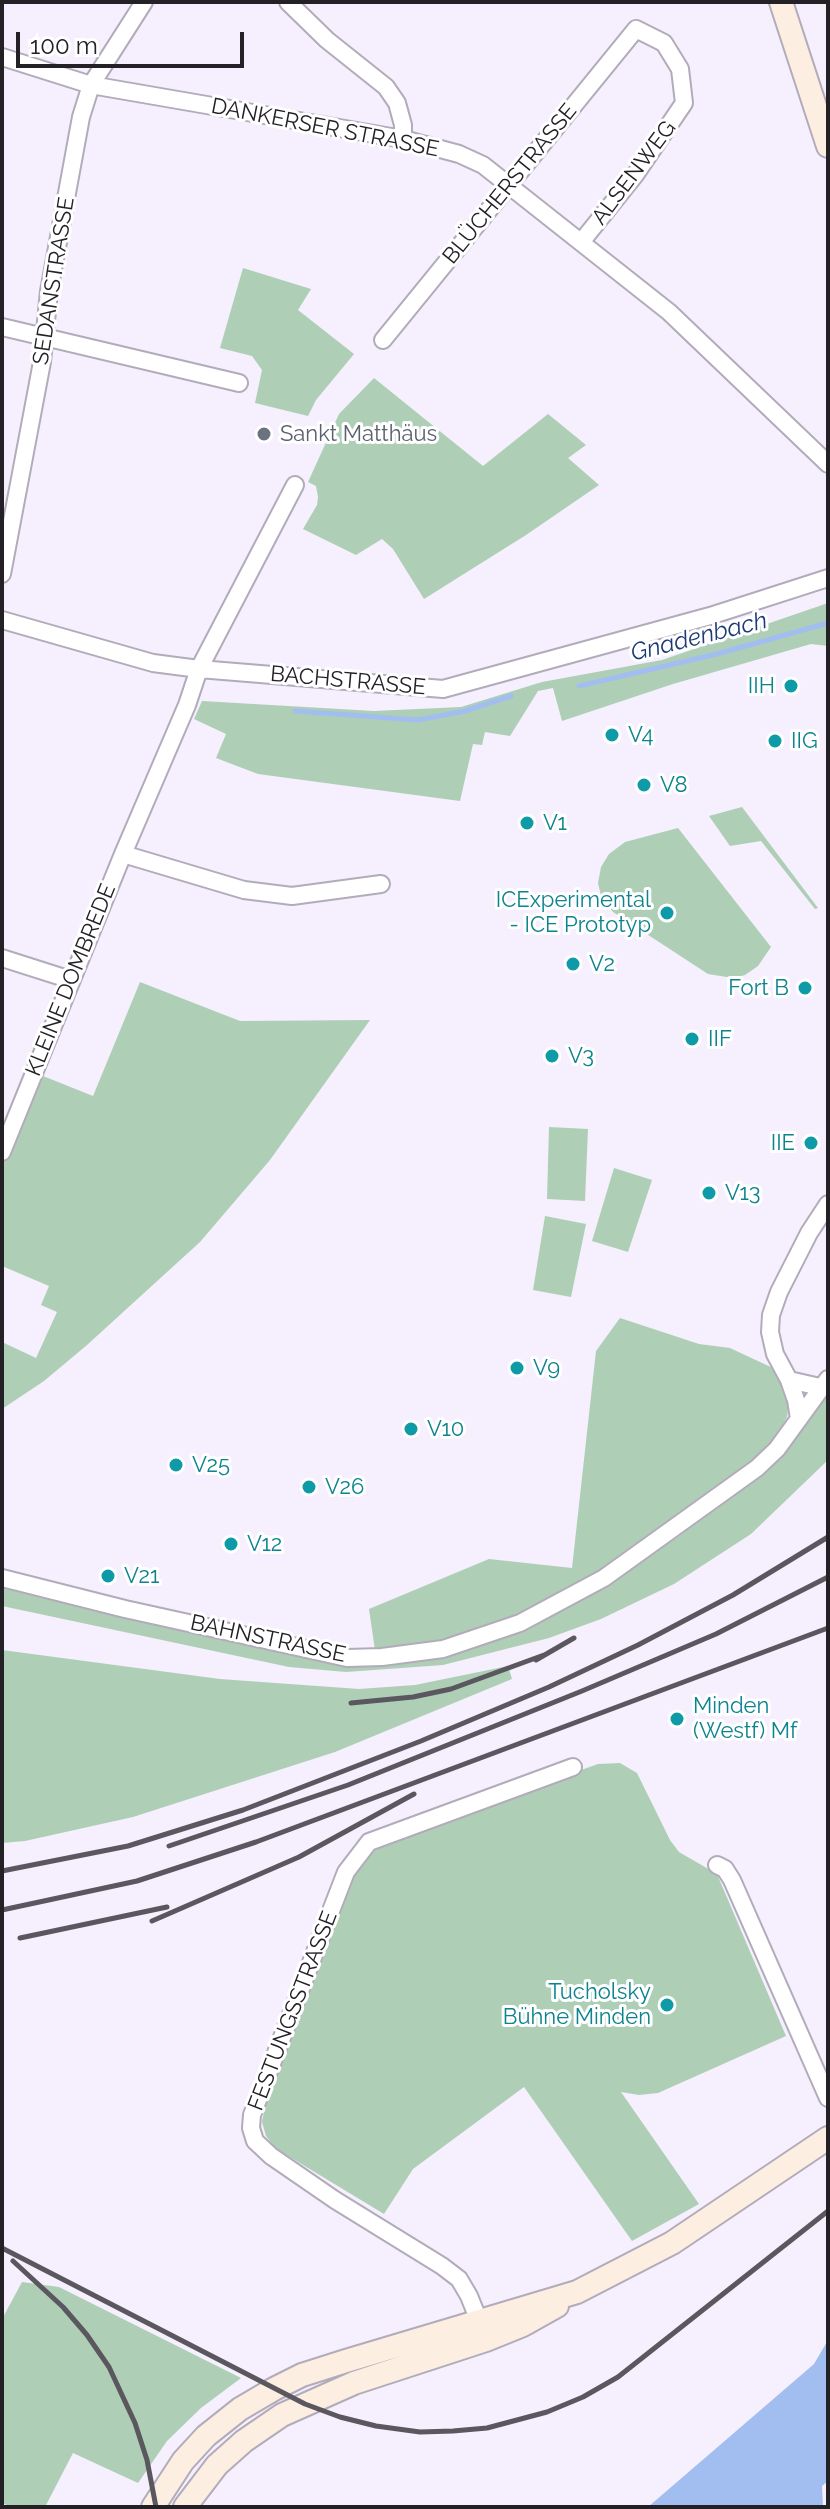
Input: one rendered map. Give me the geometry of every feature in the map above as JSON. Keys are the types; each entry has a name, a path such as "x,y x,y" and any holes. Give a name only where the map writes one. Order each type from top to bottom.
{"main road":[{"path":"781,2 828,146"},
{"path":"185,2507 217,2465 244,2441 282,2415 577,2292 672,2243 828,2138"},
{"path":"153,2507 183,2461 206,2436 240,2409 302,2375 346,2361 482,2330"},
{"path":"346,2361 354,2383"}],"street":[{"name":"SEDANSTRASSE","path":"2,574 46,338 49,291 81,117 91,85 144,2"},
{"path":"288,2 327,40 386,87 397,103 403,139"},
{"name":"BLÜCHERSTRASSE","path":"383,340 636,29"},
{"name":"ALSENWEG","path":"582,241 635,175 684,103 680,69 664,43 636,29"},
{"name":"DANKERSER STRASSE","path":"2,57 91,85 403,139 459,154 483,165 669,312 828,464"},
{"path":"2,327 239,383"},
{"path":"199,669 295,485"},
{"name":"BACHSTRASSE","path":"2,620 153,663 443,689 710,616 828,578"},
{"name":"KLEINE DOMBREDE","path":"2,1152 187,705 199,669"},
{"path":"123,854 244,890 280,895 381,884"},
{"path":"2,958 71,980"},
{"path":"799,1419 789,1380 775,1354 770,1332 771,1315 779,1292 809,1233 828,1204"},
{"path":"789,1380 824,1383"},
{"name":"BAHNSTRASSE","path":"2,1578 125,1609 347,1658 443,1649 520,1623 604,1578 757,1468 777,1449 824,1383"},
{"name":"FESTUNGSSTRASSE","path":"482,2330 459,2279 271,2156 255,2141 251,2128 252,2115 346,1872 369,1842 573,1767"},
{"path":"717,1865 725,1869 732,1880 828,2098"}],"green space":[{"path":"243,268 311,289 298,310 354,354 316,400 308,416 255,403 262,370 252,356 220,348"},
{"path":"374,378 483,466 548,414 586,445 568,458 599,485 424,599 393,549 382,539 356,555 303,529 317,505 318,497 316,486 308,482 339,414"},
{"path":"828,603 828,646 811,644 673,684 562,721 553,688 538,691 510,736 485,732 482,745 473,744 460,801 258,774 216,758 226,734 194,719 202,701 374,711 461,707 542,682 662,660"},
{"path":"742,807 818,908 815,909 761,841 730,846 709,816"},
{"path":"678,828 771,947 758,966 745,975 733,978 708,974 613,912 601,896 598,883 601,867 609,854 625,842"},
{"path":"140,982 240,1021 370,1020 270,1160 200,1242 87,1345 44,1381 2,1409 2,1342 36,1358 57,1312 41,1305 49,1286 2,1266 2,1168 38,1074 93,1096"},
{"path":"549,1127 588,1129 585,1201 547,1199"},
{"path":"614,1168 652,1180 628,1252 592,1241"},
{"path":"545,1216 586,1224 571,1297 533,1290"},
{"path":"620,1318 699,1344 730,1348 775,1369 789,1403 787,1417 777,1436 763,1452 604,1570 619,1576 762,1475 780,1459 828,1395 828,1460 751,1534 674,1584 601,1619 549,1638 443,1665 346,1672 289,1667 2,1606 2,1586 332,1663 375,1650 369,1609 489,1559 572,1568 596,1351"},
{"path":"2,1650 220,1679 359,1689 415,1685 508,1666 512,1679 335,1752 133,1817 25,1841 2,1843"},
{"path":"620,1763 637,1773 679,1852 717,1874 786,2036 658,2093 639,2095 621,2092 699,2204 632,2241 524,2087 413,2169 384,2214 275,2148 266,2136 262,2122 265,2106 351,1876 368,1853 383,1840 598,1764"},
{"path":"22,2282 59,2287 241,2378 201,2408 167,2441 138,2483 73,2453 45,2507 11,2507 2,2503 2,2319"}],"water":[{"path":"828,2340 828,2481 822,2486 823,2507 648,2507 814,2364"}],"waterway":[{"name":"Gnadenbach","path":"579,686 717,654 828,623"},
{"name":"Gnadenbach","path":"295,711 418,720 465,711 511,696"}],"railway":[{"path":"2,1871 128,1846 243,1810 421,1741 549,1687 638,1645 733,1595 828,1537"},
{"path":"169,1846 348,1785 582,1691 716,1634 828,1577"},
{"path":"2,1910 137,1881 256,1842 828,1628"},
{"path":"536,1660 574,1638"},
{"path":"351,1703 413,1697 451,1689 544,1655"},
{"path":"152,1921 299,1857 414,1794"},
{"path":"20,1938 167,1907"},
{"path":"2,2248 305,2404 376,2426 420,2432 453,2431 487,2428 547,2412 583,2397 618,2377 828,2211"},
{"path":"13,2261 63,2307 109,2367 135,2423 147,2460 156,2507"}],"place":[{"name":"Sankt Matthäus","path":"264,434"},
{"name":"IIH","path":"791,686"},
{"name":"V4","path":"612,735"},
{"name":"IIG","path":"775,741"},
{"name":"V8","path":"644,785"},
{"name":"V1","path":"527,823"},
{"name":"ICExperimental - ICE Prototyp","path":"667,913"},
{"name":"V2","path":"573,964"},
{"name":"Fort B","path":"805,988"},
{"name":"IIF","path":"692,1039"},
{"name":"V3","path":"552,1056"},
{"name":"IIE","path":"811,1143"},
{"name":"V13","path":"709,1193"},
{"name":"V9","path":"517,1368"},
{"name":"V10","path":"411,1429"},
{"name":"V25","path":"176,1465"},
{"name":"V26","path":"309,1487"},
{"name":"V12","path":"231,1544"},
{"name":"V21","path":"108,1576"},
{"name":"Minden (Westf) Mf","path":"677,1719"},
{"name":"Tucholsky Bühne Minden","path":"667,2005"}]}
